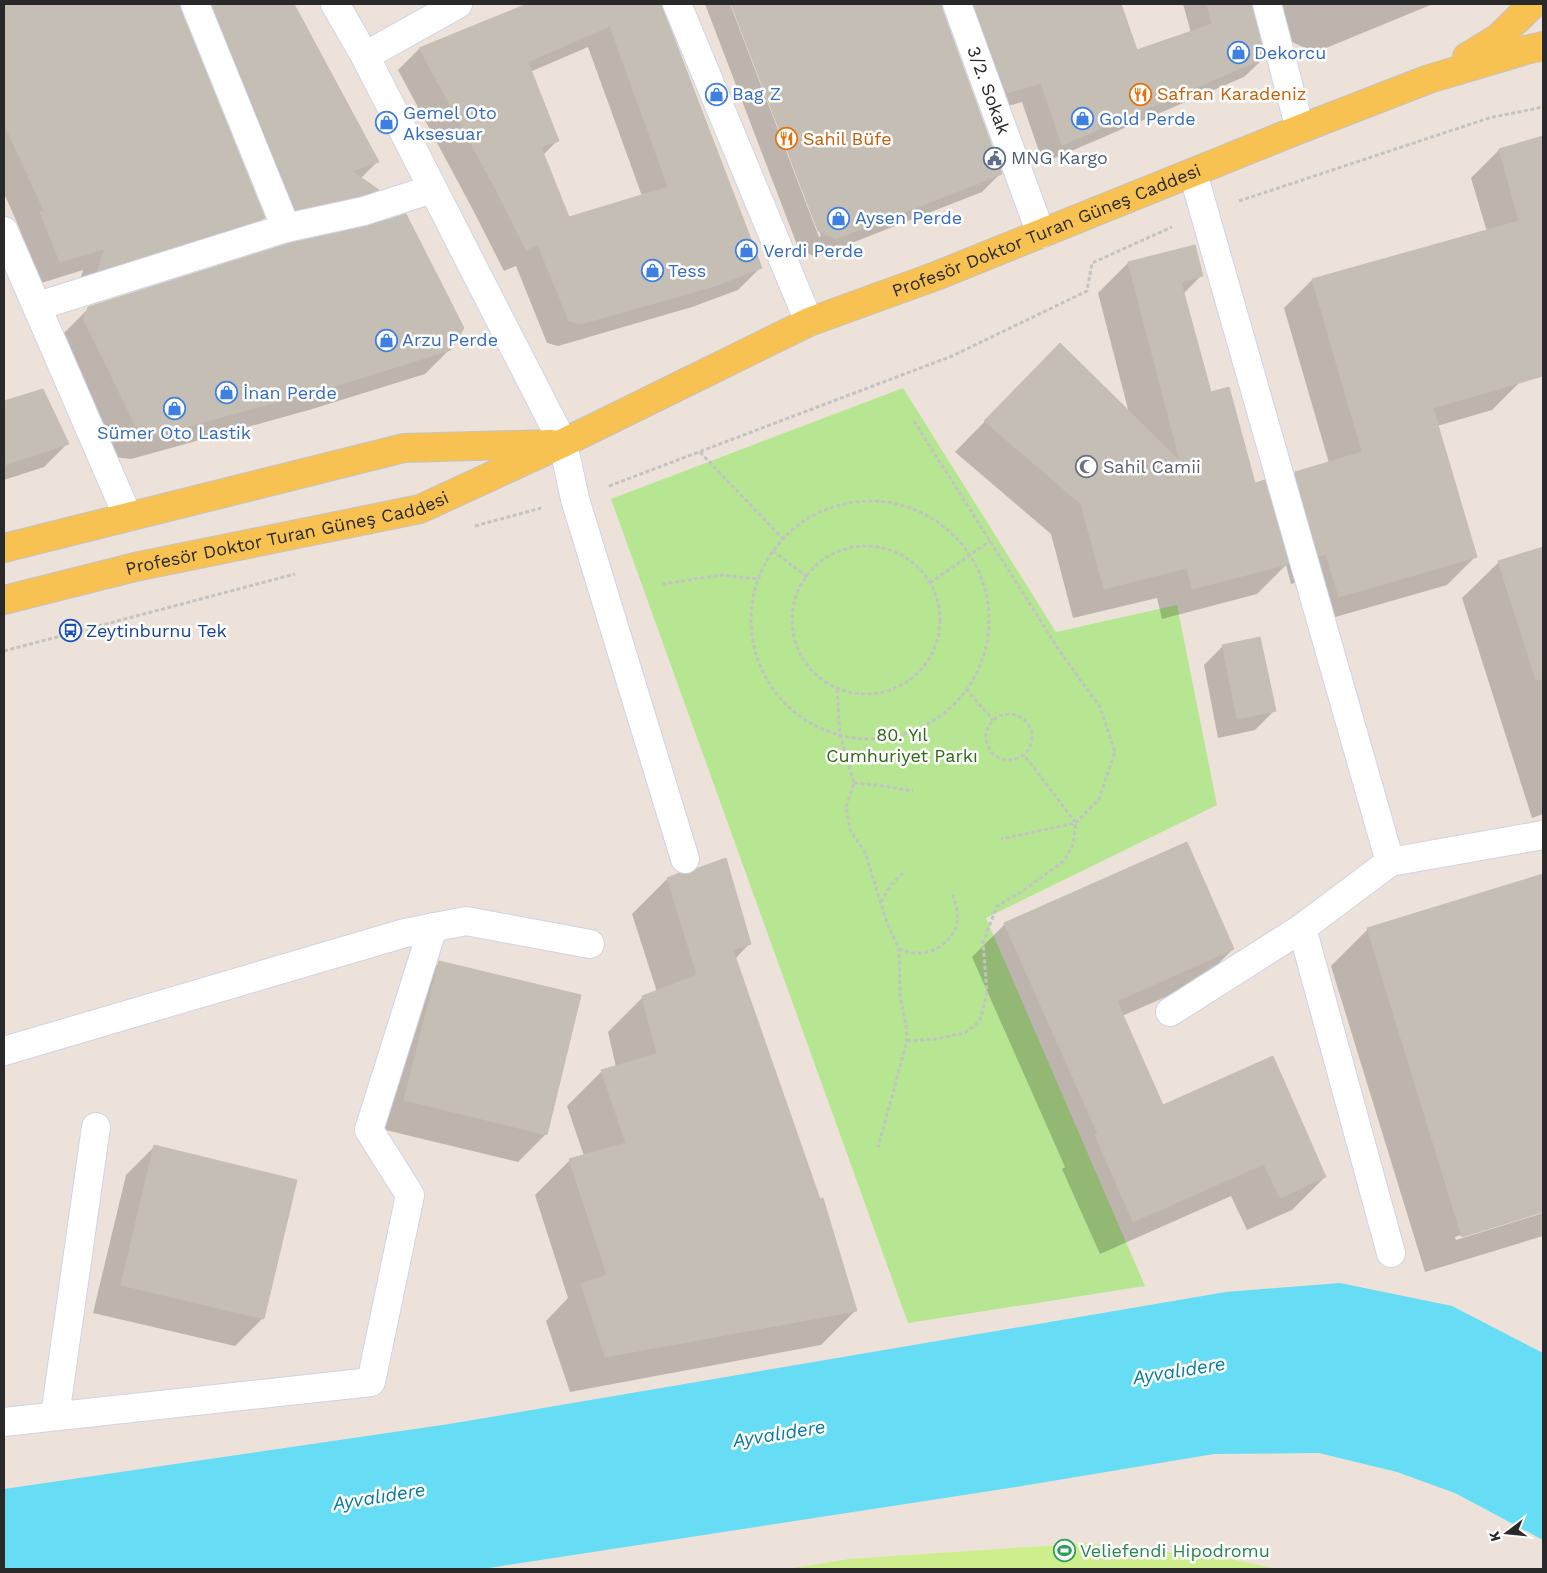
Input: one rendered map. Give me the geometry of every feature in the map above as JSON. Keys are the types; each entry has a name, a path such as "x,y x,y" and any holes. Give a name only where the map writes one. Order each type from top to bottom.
{"main road":[{"path":"1498,38 1533,4"},
{"path":"1429,79 1498,38 1543,15"},
{"name":"Profesör Doktor Turan Güneş Caddesi","path":"4,600 135,567 420,509 563,443 809,322 936,276 1429,79 1543,46"},
{"name":"Profesör Doktor Turan Güneş Caddesi","path":"4,548 404,448 563,443"}],"street":[{"path":"195,4 286,228"},
{"path":"336,4 365,56 563,443 575,499 685,860"},
{"path":"365,56 458,4"},
{"path":"677,4 809,322"},
{"name":"3/2. Sokak","path":"957,4 1041,234"},
{"path":"1267,4 1300,129"},
{"path":"1193,173 1390,862"},
{"path":"38,306 286,228 364,211 432,189"},
{"path":"4,230 128,517"},
{"path":"1170,1012 1302,928 1390,862 1543,835"},
{"path":"4,1051 406,932 433,927 466,921 590,944"},
{"path":"4,1422 371,1382 410,1195 369,1130 433,927"},
{"path":"1302,928 1391,1253"},
{"path":"55,1416 96,1127"}],"path":[{"path":"470,527 575,499 961,352 1087,291 1092,263 1205,213 1488,118 1543,107"},
{"path":"914,421 1062,653 1100,707 1115,752 1099,799 1076,823 1002,839"},
{"path":"700,452 783,539"},
{"path":"864,500 904,504 939,522 967,550 984,585 990,624 982,663 962,697 933,722 896,737 857,740 819,729 786,706 763,674 751,636 752,597 766,559 773,551 791,528 825,508 864,500"},
{"path":"930,583 990,541"},
{"path":"860,546 884,548 907,558 925,574 937,596 941,620 937,644 926,666 908,682 885,693 861,695 837,689 816,675 801,656 793,632 793,608 801,584 807,577 816,565 836,552 860,546"},
{"path":"773,551 807,577"},
{"path":"4,651 299,573"},
{"path":"662,584 721,575 758,579"},
{"path":"837,689 840,735 854,783 846,807 850,830 865,852 886,923 899,949 900,995 906,1025 907,1041 878,1147"},
{"path":"966,689 994,720"},
{"path":"1007,714 1015,715 1028,724 1032,739 1024,755 1013,760 1006,760 993,754 988,748 986,733 994,720 1007,714"},
{"path":"907,1041 935,1039 965,1033 980,1021 988,994 983,942 997,906 1064,861 1073,844 1076,823 1024,755"},
{"path":"854,783 913,791"},
{"path":"881,903 892,885 903,873"},
{"path":"899,949 916,954 936,950 949,938 957,924 957,907 952,893"}],"green space":[{"name":"80. Yıl Cumhuriyet Parkı","path":"903,388 1056,632 1177,605 1217,805 986,918 1145,1286 908,1323 611,499"},
{"name":"Veliefendi Hipodromu","path":"1089,1543 1235,1560 1277,1569 787,1569 849,1559"}],"water":[{"name":"Ayvalıdere","path":"1340,1283 1452,1306 1543,1353 1543,1540 1455,1493 1397,1472 1319,1453 1214,1454 1016,1487 482,1569 4,1569 4,1489 449,1424 1226,1292"}],"building":[{"path":"4,4 180,4 265,218 98,271 104,249 60,262 40,212 44,211 4,123"},
{"path":"212,4 294,4 379,162 352,171 379,190 296,210"},
{"path":"527,4 661,4 762,268 715,286 581,324 569,321 538,245 526,250 495,188 419,48","holes":["610,26 668,187 569,217 541,147 559,141 528,62"]},
{"path":"731,4 942,4 942,9 1002,174 836,239 818,231"},
{"path":"974,4 1121,4 1137,50 1212,24 1207,4 1252,4 1265,58 1062,145 1041,83 1006,93"},
{"path":"1543,136 1543,376 1433,408 1477,557 1339,597 1326,554 1319,556 1295,472 1362,452 1312,279 1519,221 1499,149"},
{"path":"406,214 464,328 451,350 335,386 156,435 139,433 84,320 88,307 290,243 367,226"},
{"path":"1195,245 1203,276 1181,282 1211,392 1229,387 1255,483 1265,480 1289,564 1192,589 1187,568 1104,589 1081,504 984,421 1060,343 1180,461 1128,262"},
{"path":"43,389 69,444 4,465 4,401"},
{"path":"1543,547 1543,679 1536,680 1498,561"},
{"path":"1260,637 1276,711 1237,719 1222,645"},
{"path":"1187,842 1234,949 1117,1001 1163,1105 1273,1056 1326,1177 1280,1198 1264,1164 1133,1222 1095,1135 1098,1134 1004,923"},
{"path":"726,858 751,944 733,950 820,1199 823,1198 857,1311 605,1357 581,1284 607,1275 569,1159 626,1143 601,1070 657,1054 642,996 697,975 667,878 680,873 690,874 698,868"},
{"path":"1543,874 1543,1212 1462,1237 1367,928"},
{"path":"439,961 581,995 547,1135 404,1100"},
{"path":"154,1145 297,1180 264,1319 121,1285"}],"place":[{"name":"Dekorcu","path":"1238,53"},
{"name":"Bag Z","path":"716,94"},
{"name":"Safran Karadeniz","path":"1141,94"},
{"name":"Gold Perde","path":"1083,119"},
{"name":"Gemel Oto Aksesuar","path":"387,123"},
{"name":"Sahil Büfe","path":"787,139"},
{"name":"MNG Kargo","path":"995,158"},
{"name":"Aysen Perde","path":"839,218"},
{"name":"Verdi Perde","path":"747,251"},
{"name":"Tess","path":"652,271"},
{"name":"Arzu Perde","path":"386,340"},
{"name":"İnan Perde","path":"227,393"},
{"name":"Sümer Oto Lastik","path":"174,408"},
{"name":"Sahil Camii","path":"1087,467"},
{"name":"Zeytinburnu Tek","path":"70,631"},
{"name":"Veliefendi Hipodromu","path":"1064,1551"}]}
